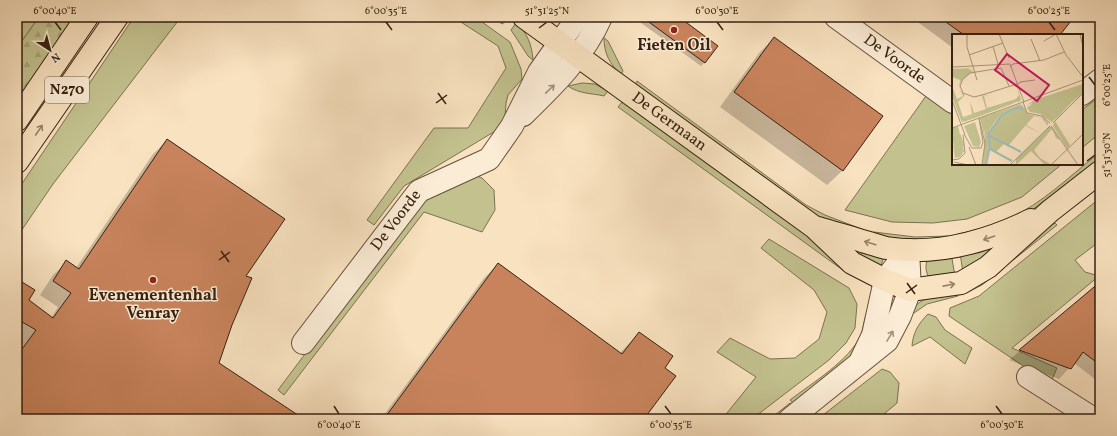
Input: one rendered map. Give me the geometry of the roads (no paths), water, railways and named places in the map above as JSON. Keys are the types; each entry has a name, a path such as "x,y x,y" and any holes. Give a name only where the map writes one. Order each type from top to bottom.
{"main road":[{"name":"N270","path":"17,120 87,17"},
{"name":"N270","path":"17,162 116,17"},
{"name":"De Germaan","path":"524,17 814,227 852,263 885,280 910,290"},
{"path":"910,290 961,283 988,267 1050,211 1100,172"},
{"name":"De Germaan","path":"814,227 884,247 908,250 940,249 980,241 1007,232 1050,211"}],"street":[{"name":"De Voorde","path":"303,343 419,191 489,159 512,126 538,72 578,17"},
{"name":"De Voorde","path":"512,126 556,84 578,56 602,17"},
{"name":"De Voorde","path":"836,17 952,101"},
{"path":"1083,93 1100,80"},
{"path":"861,362 872,335 885,280 908,250"},
{"path":"790,419 887,342 900,316 910,290 908,250"},
{"path":"1028,377 1094,419"}],"place":[{"name":"Fieten Oil","path":"674,30"},
{"name":"Evenementenhal Venray","path":"153,280"}]}
